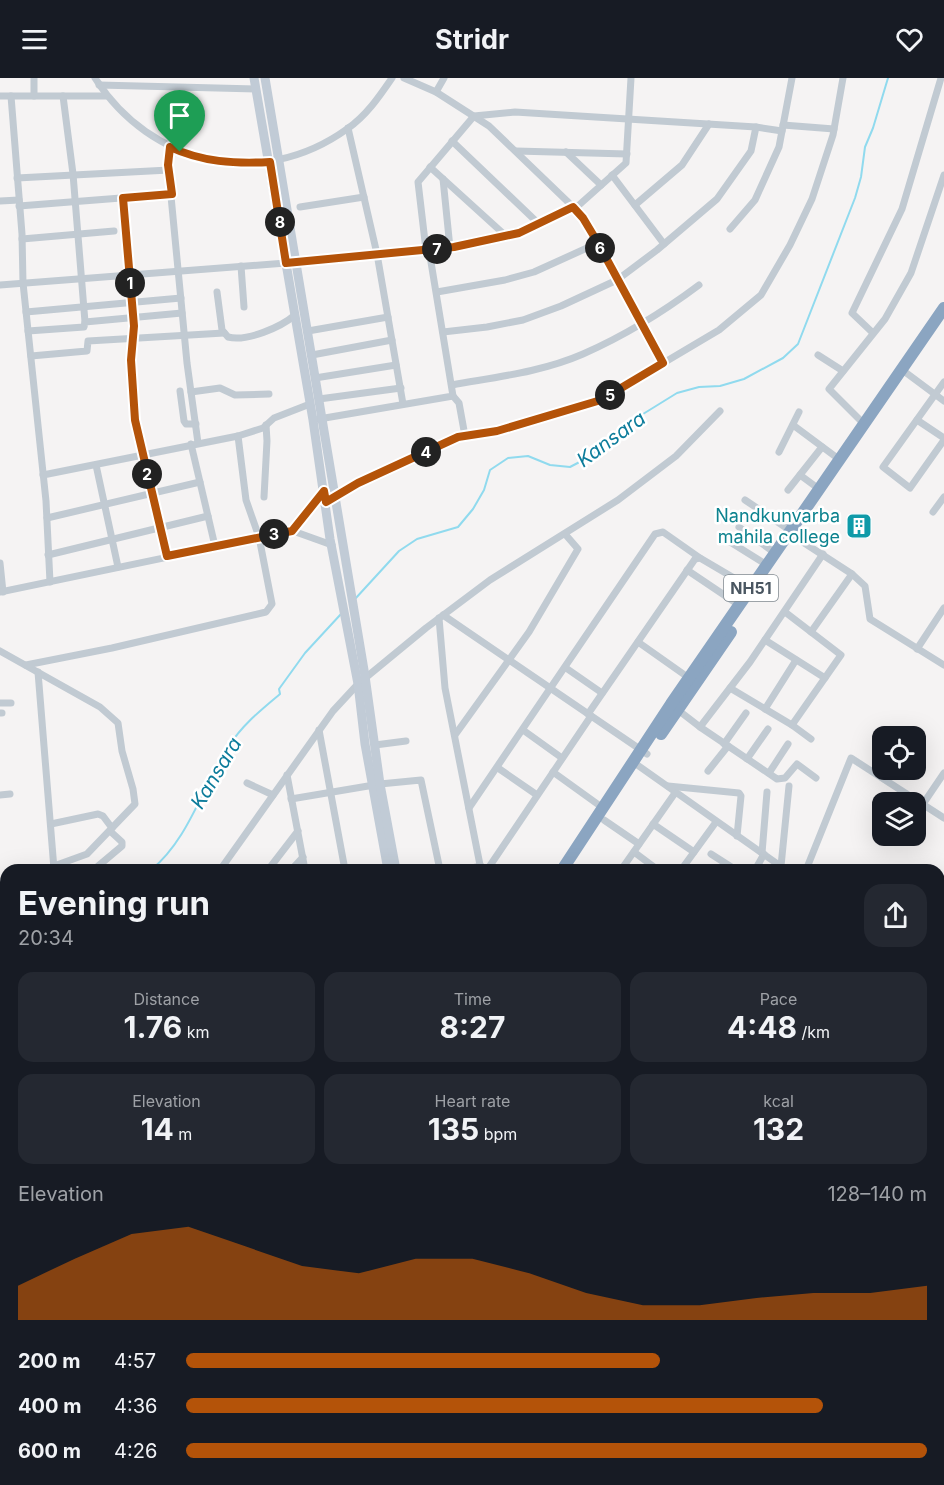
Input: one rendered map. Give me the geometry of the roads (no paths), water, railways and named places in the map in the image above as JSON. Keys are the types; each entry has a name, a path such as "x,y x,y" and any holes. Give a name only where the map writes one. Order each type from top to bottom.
{"highway":[{"name":"NH51","path":"644,752 678,710 944,308"},
{"name":"NH51","path":"566,864 603,814 689,678 739,605 775,553 793,534 819,489 864,424 944,318"},
{"name":"NH51","path":"574,864 603,814"}],"street":[{"path":"34,78 34,96"},
{"path":"95,78 106,96 127,119 152,138 170,147 210,160 241,164 275,161 325,143 348,128 375,104 392,78"},
{"path":"254,78 275,161"},
{"path":"265,78 291,263 295,315 315,402 352,627 375,745 376,785 395,864"},
{"path":"404,78 436,92 489,126 583,218 663,363"},
{"path":"436,92 444,78"},
{"path":"0,285 291,263 450,248 519,233 573,207 626,163 631,78"},
{"path":"730,229 755,200 779,147 792,78"},
{"path":"330,499 358,483 458,437 497,431 601,400 719,330 761,295 790,245 812,199 834,129 843,78"},
{"path":"873,333 852,313 902,209 941,78"},
{"path":"99,85 256,90"},
{"path":"0,96 106,96"},
{"path":"11,96 22,239 22,282 43,475 50,582"},
{"path":"28,331 84,327 85,322 73,174 63,96"},
{"path":"465,436 459,403 453,396 418,182 474,116 515,112 834,129"},
{"path":"635,205 682,165 709,124"},
{"path":"443,332 523,320 561,306 617,280 717,199 751,151 756,126"},
{"path":"348,128 377,254 404,404"},
{"path":"452,141 539,224"},
{"path":"170,147 169,170 180,271 184,336 196,424 195,444 200,482 215,546"},
{"path":"516,151 627,154"},
{"path":"566,152 601,185"},
{"path":"430,167 506,236"},
{"path":"17,178 169,170"},
{"path":"612,175 664,244"},
{"path":"864,424 829,390 885,319 911,273 944,176"},
{"path":"443,178 450,248"},
{"path":"0,201 19,203 75,201 172,194"},
{"path":"300,207 364,197"},
{"path":"123,198 133,318 132,390 135,420 167,556"},
{"path":"22,239 114,231"},
{"path":"437,292 505,280 534,272 598,243"},
{"path":"291,263 308,331 315,378 315,402"},
{"path":"241,266 244,307"},
{"path":"452,385 524,372 582,355 642,324 699,285"},
{"path":"217,292 224,333 228,337 240,338 270,330 295,315"},
{"path":"26,312 181,298"},
{"path":"85,322 182,313"},
{"path":"308,331 388,318"},
{"path":"31,356 87,351 88,341 224,333"},
{"path":"312,355 392,340"},
{"path":"818,354 843,371"},
{"path":"315,378 396,365"},
{"path":"903,371 944,401"},
{"path":"917,420 944,439 910,488 883,467 944,382"},
{"path":"191,392 220,388 235,396 269,394"},
{"path":"43,475 238,435 263,428 274,418 315,402 401,388"},
{"path":"180,391 184,421 186,424 196,424"},
{"path":"318,419 453,396"},
{"path":"224,864 333,711 362,682 490,579 618,500 676,456 720,411"},
{"path":"779,452 799,412"},
{"path":"318,419 324,491 330,499 332,546 345,586"},
{"path":"264,497 266,425"},
{"path":"793,425 840,460"},
{"path":"26,665 112,648 266,612 272,604 259,537 246,500 238,435"},
{"path":"788,490 822,447"},
{"path":"96,465 118,567"},
{"path":"800,475 819,489"},
{"path":"47,518 200,482"},
{"path":"292,531 324,491"},
{"path":"933,512 944,496"},
{"path":"745,500 852,574 866,587 870,619 944,665"},
{"path":"48,555 208,516"},
{"path":"739,527 775,553"},
{"path":"0,563 1,592 292,531 332,546"},
{"path":"470,808 658,532 663,532 700,558 751,588"},
{"path":"455,735 529,632 578,549 565,534"},
{"path":"727,540 767,565"},
{"path":"700,727 765,640 823,555"},
{"path":"487,864 553,772 602,693 687,570 695,559 700,558"},
{"path":"687,570 739,605"},
{"path":"811,632 852,574"},
{"path":"917,649 944,608"},
{"path":"785,612 842,655 792,725"},
{"path":"441,617 510,660 644,752"},
{"path":"441,617 445,688 482,864"},
{"path":"765,640 825,678"},
{"path":"638,642 689,678"},
{"path":"0,651 100,707 117,723 135,804 87,854 63,864"},
{"path":"765,709 796,660"},
{"path":"566,668 602,693"},
{"path":"38,672 54,864"},
{"path":"362,682 387,864"},
{"path":"730,688 811,739"},
{"path":"0,703 11,703"},
{"path":"678,710 777,778 783,779 797,764 816,778"},
{"path":"708,771 746,713"},
{"path":"747,759 768,729"},
{"path":"319,730 344,864"},
{"path":"524,730 562,758"},
{"path":"375,745 406,741"},
{"path":"769,773 788,744"},
{"path":"808,864 851,758 903,792"},
{"path":"636,764 778,864"},
{"path":"498,768 537,795"},
{"path":"553,772 639,844"},
{"path":"926,798 944,773"},
{"path":"287,775 304,864"},
{"path":"291,799 419,779 423,782 439,864"},
{"path":"247,783 273,795"},
{"path":"665,786 739,793 741,796 736,836"},
{"path":"784,864 789,786"},
{"path":"758,864 763,854 767,792"},
{"path":"625,864 675,793"},
{"path":"0,795 10,794"},
{"path":"926,807 944,818"},
{"path":"51,824 101,815 122,842 122,846 101,864"},
{"path":"686,864 716,822"},
{"path":"653,824 694,852"},
{"path":"273,864 298,831"},
{"path":"634,852 650,864"},
{"path":"711,854 727,864"},
{"path":"297,864 303,857"}],"waterway":[{"name":"Kansara","path":"355,599 399,551 417,539 458,527 473,509 484,490 490,470 508,458 528,456 550,465 570,467 591,456 622,427 677,393 699,387 720,386 744,379 783,358 798,344 855,198 861,177 865,147 888,78"},
{"name":"Kansara","path":"157,864 185,828 234,738 252,718 280,694 279,689 305,653 341,614"}],"place":[{"name":"Nandkunvarba mahila college","path":"859,526"}]}
